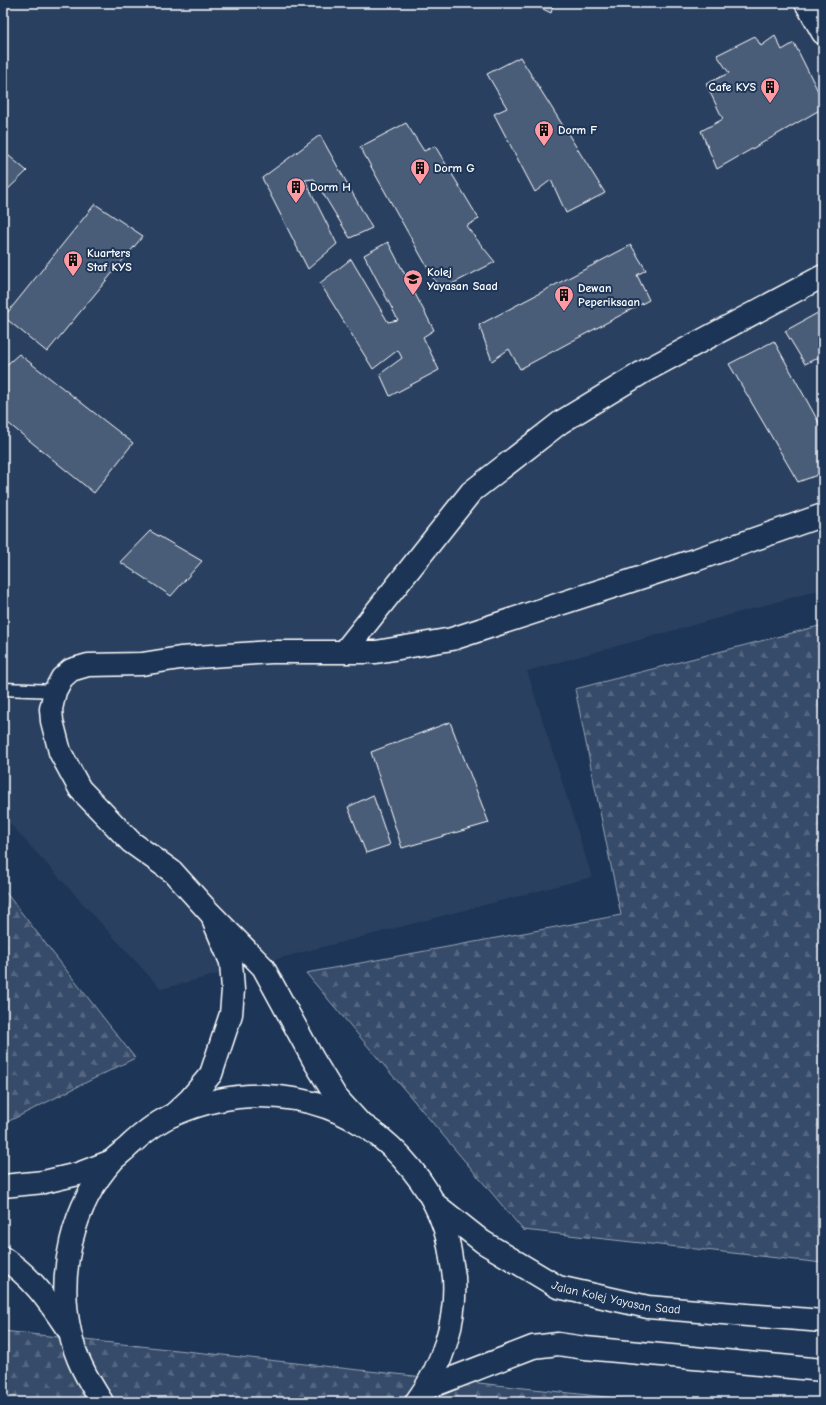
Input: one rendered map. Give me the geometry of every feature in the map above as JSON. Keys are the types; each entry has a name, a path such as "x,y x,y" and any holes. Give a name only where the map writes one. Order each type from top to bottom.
{"street":[{"path":"806,3 823,34"},
{"path":"344,652 471,492 561,422 643,372 823,276"},
{"path":"422,1395 443,1354 453,1309 454,1278 448,1240 435,1204 415,1172 389,1144 358,1121 336,1097 262,967 173,872 131,842 80,789 60,752 52,721 51,709 55,691 62,678 71,670 88,665 142,664 180,658 271,652 376,652 452,639 698,560 823,515"},
{"path":"102,1402 82,1369 70,1333 64,1297 66,1260 76,1224 91,1191 112,1161 141,1135 173,1115 190,1099 211,1074 230,1014 233,990 230,962 210,913"},
{"path":"173,1115 209,1102 247,1095 278,1096 323,1105 358,1121"},
{"path":"3,1186 44,1182 78,1174 112,1161"},
{"name":"Jalan Kolej Yayasan Saad","path":"435,1204 483,1242 558,1287 648,1307 823,1321"},
{"path":"3,1258 17,1267 44,1294 70,1333"},
{"path":"422,1395 534,1346 558,1344 585,1348 823,1370"}],"lane":[{"path":"3,689 55,691"}],"shaded area":[{"name":"Kolej Yayasan Saad","path":"3,3 823,3 823,589 527,671 592,877 161,989 3,816"}],"green space":[{"path":"823,625 823,1263 523,1230 306,973 621,915 575,689"},
{"path":"3,889 135,1058 3,1124"},
{"path":"3,1331 652,1402 3,1402"}],"building":[{"path":"531,3 554,3 551,13"},
{"path":"588,3 599,3 598,7"},
{"name":"Cafe KYS","path":"755,36 761,46 775,36 782,50 794,43 823,101 823,108 717,169 701,131 723,119 706,84 729,73 717,55"},
{"name":"Dorm F","path":"520,57 605,193 566,213 551,180 535,192 494,114 507,108 487,74"},
{"name":"Dorm G","path":"406,123 424,151 435,146 479,219 466,226 495,262 440,290 360,147"},
{"name":"Dorm H","path":"320,135 372,228 350,238 314,179 305,180 337,244 308,269 262,178"},
{"path":"3,151 27,171 3,194"},
{"name":"Kuarters Staf KYS","path":"95,204 143,236 47,352 4,317"},
{"path":"388,242 434,330 423,337 439,370 390,396 380,374 402,358 398,350 373,369 320,283 351,259 388,322 398,320 364,255"},
{"name":"Dewan Peperiksaan","path":"631,245 646,270 637,275 649,300 520,369 509,349 492,361 479,325"},
{"path":"823,310 823,355 805,364 785,331"},
{"path":"774,341 823,430 823,473 798,482 729,364"},
{"path":"19,354 133,443 94,493 3,419 3,368"},
{"path":"150,531 202,561 171,596 120,562"},
{"path":"450,722 489,823 402,848 371,752"},
{"path":"373,795 390,845 366,853 348,807"}],"place":[{"name":"Cafe KYS","path":"770,104"},
{"name":"Dorm F","path":"544,147"},
{"name":"Dorm G","path":"420,185"},
{"name":"Dorm H","path":"296,204"},
{"name":"Kuarters Staf KYS","path":"73,277"},
{"name":"Kolej Yayasan Saad","path":"413,296"},
{"name":"Dewan Peperiksaan","path":"564,312"}]}
